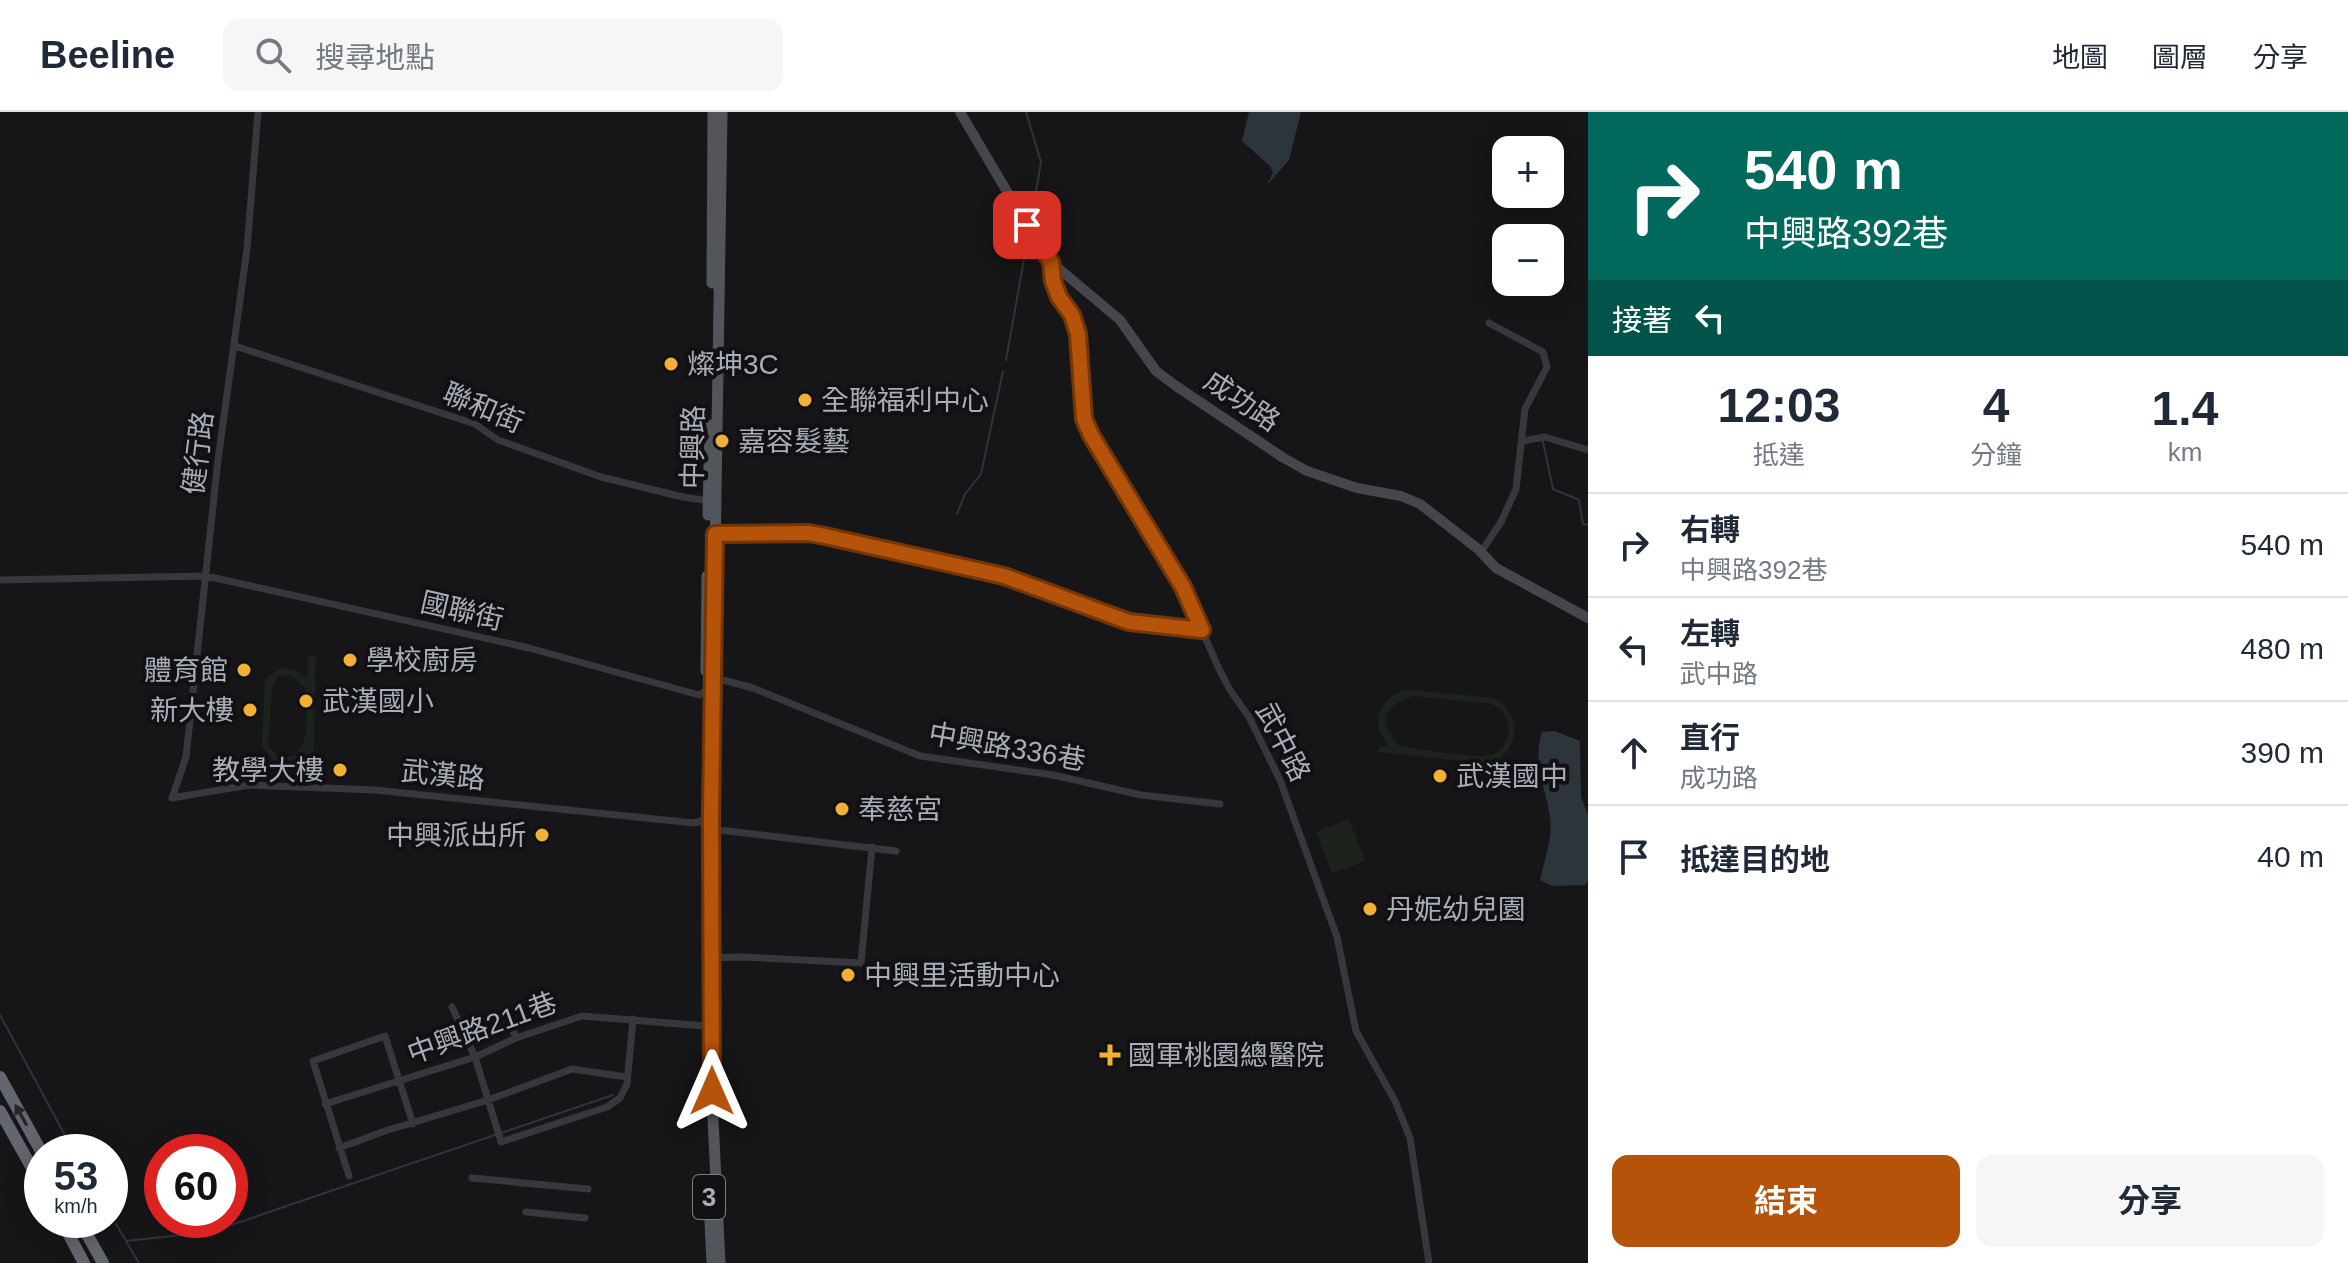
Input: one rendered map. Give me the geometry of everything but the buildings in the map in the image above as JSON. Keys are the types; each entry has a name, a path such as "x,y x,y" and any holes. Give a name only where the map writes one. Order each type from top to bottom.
{"highway":[{"path":"0,1077 32,1134"},
{"path":"0,1111 24,1154"},
{"path":"71,1238 84,1263"},
{"path":"89,1238 103,1263"}],"main road":[{"name":"中興路","path":"713,112 708,822 712,1098 720,1263"},
{"name":"中興路","path":"712,501 722,112"},
{"name":"中興路","path":"709,958 705,1026 712,1263"}],"street":[{"name":"健行路","path":"172,798 186,757 251,207 258,112"},
{"name":"成功路","path":"960,112 1051,262 1120,320 1156,371 1307,471 1420,504 1481,552 1496,568 1588,618"},
{"name":"武中路","path":"1051,262 1053,281 1059,297 1072,315 1078,334 1084,419 1091,435 1183,587 1224,680 1249,717 1280,780 1337,937 1356,1031 1385,1079 1410,1138 1429,1263"},
{"path":"1481,552 1501,522 1516,489 1525,409 1547,367 1543,352 1489,323"},
{"name":"聯和街","path":"235,346 475,424 498,440 601,477 712,501"},
{"path":"1522,441 1545,437 1588,450"},
{"path":"712,535 808,533 825,536 1004,576 1129,622 1202,630"},
{"name":"國聯街","path":"0,580 206,576 529,648 684,692 699,695 709,690"},
{"name":"中興路336巷","path":"709,690 723,680 753,688 920,756 1041,772 1141,795 1220,804"},
{"name":"武漢路","path":"172,798 249,785 386,791 708,822 719,830 896,851"},
{"path":"709,958 861,963 872,847"},
{"path":"452,1007 475,1057 499,1137 607,1107 620,1098 626,1089 633,1019"},
{"path":"505,1010 516,1038"},
{"name":"中興路211巷","path":"325,1104 475,1057 516,1038 582,1016 705,1026"},
{"path":"349,1176 313,1061 385,1036 413,1124"},
{"path":"339,1148 572,1069 627,1077"},
{"path":"472,1178 588,1189"},
{"path":"526,1212 585,1218"}],"shaded area":[{"path":"1249,112 1301,112 1289,160 1267,185 1273,173 1270,166 1242,141"},
{"path":"308,656 316,657 313,773 307,772 306,759 293,764 275,763 262,746 265,681 270,675 286,668 307,679","holes":["279,676 295,678 306,689 304,739 296,754 282,757 268,745 272,686"]},
{"path":"1403,691 1494,698 1508,711 1514,726 1512,743 1500,758 1510,760 1509,766 1378,752 1379,746 1389,747 1378,728 1380,713 1386,701","holes":["1413,696 1492,704 1505,716 1509,732 1503,747 1487,756 1404,747 1398,745 1387,729 1386,715 1397,702"]},
{"path":"1555,731 1580,741 1581,797 1588,815 1588,881 1585,885 1553,886 1540,880 1551,825 1539,764 1539,743 1542,732"},
{"path":"1349,819 1365,861 1332,873 1316,832"}],"waterway":[{"path":"1026,112 1041,162 1031,220"},
{"path":"1006,360 1028,237"},
{"path":"957,514 965,494 981,474 1003,371"},
{"path":"1543,442 1553,489 1579,500 1583,524 1588,525"},
{"path":"0,1015 64,1134"},
{"path":"501,1133 613,1095"},
{"path":"248,1219 495,1135"},
{"path":"124,1238 139,1263"},
{"path":"126,1241 153,1238"}],"place":[{"name":"燦坤3C","path":"671,364"},
{"name":"全聯福利中心","path":"805,400"},
{"name":"嘉容髮藝","path":"722,441"},
{"name":"學校廚房","path":"350,660"},
{"name":"體育館","path":"244,670"},
{"name":"武漢國小","path":"306,701"},
{"name":"新大樓","path":"250,710"},
{"name":"教學大樓","path":"340,770"},
{"name":"武漢國中","path":"1440,776"},
{"name":"奉慈宮","path":"842,809"},
{"name":"中興派出所","path":"542,835"},
{"name":"丹妮幼兒園","path":"1370,909"},
{"name":"中興里活動中心","path":"848,975"},
{"name":"國軍桃園總醫院","path":"1110,1055"}],"route":[{"path":"712,1091 711,815 715,534 808,533 825,536 1004,576 1129,622 1202,630 1183,587 1084,419 1078,334 1072,315 1059,297 1051,262 1027,225"}]}
